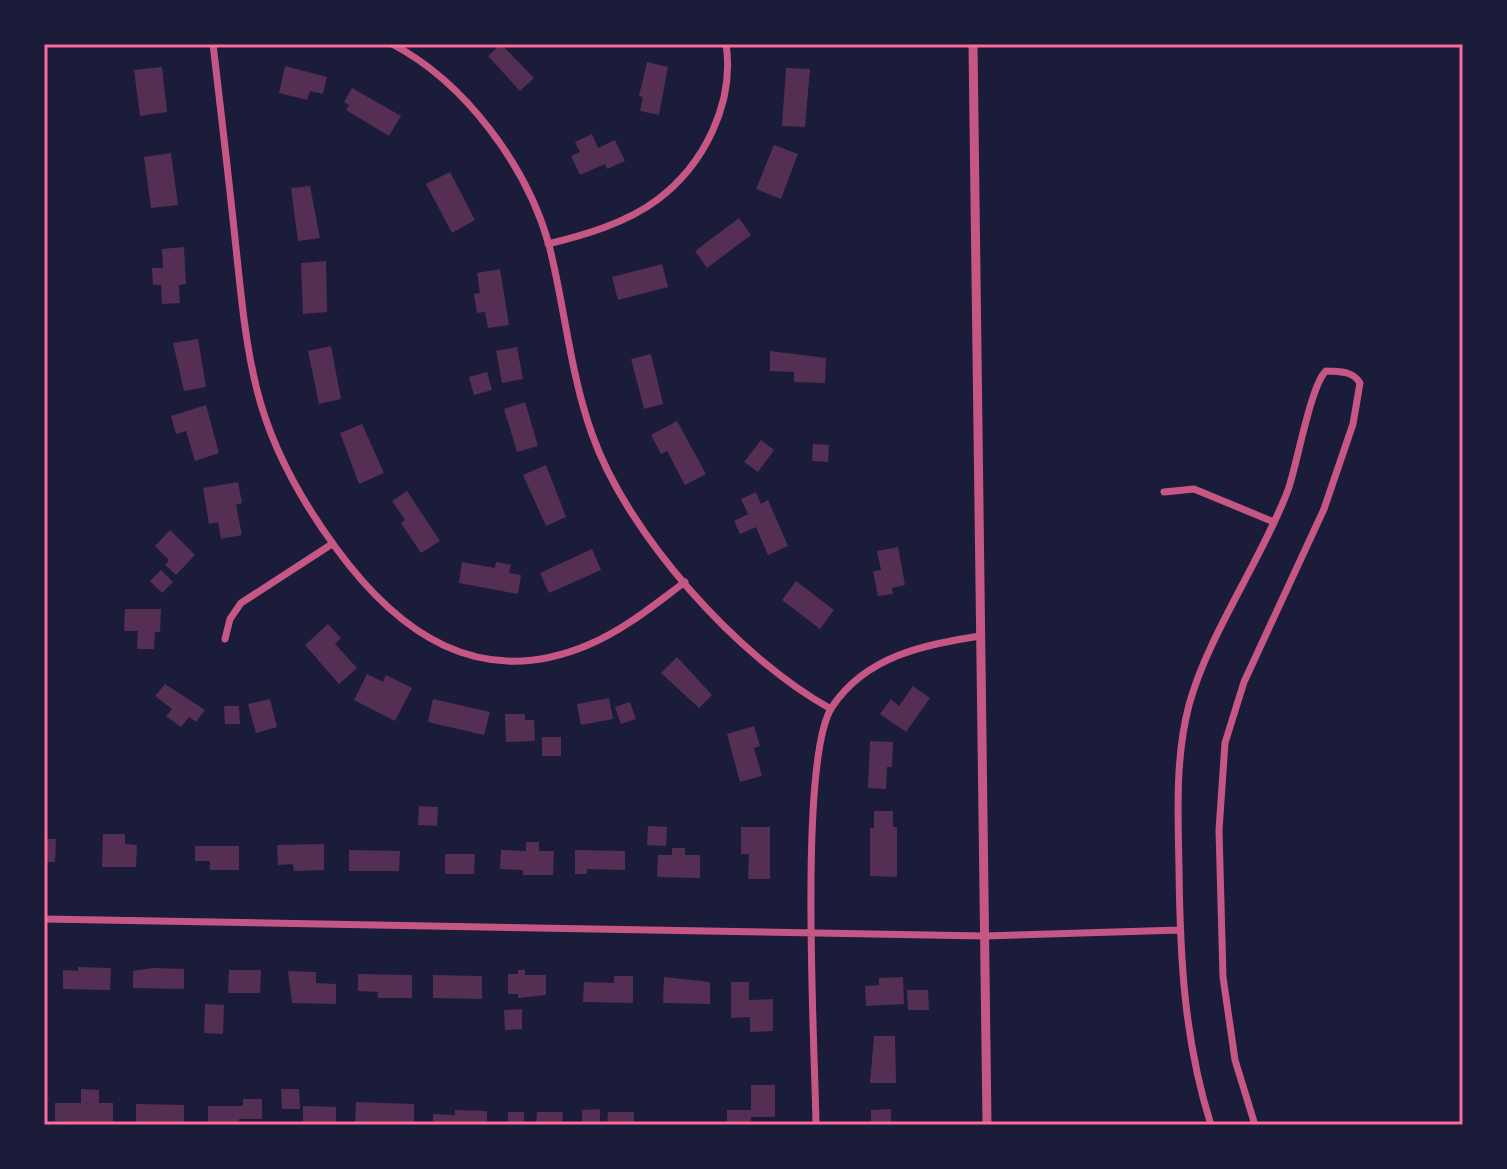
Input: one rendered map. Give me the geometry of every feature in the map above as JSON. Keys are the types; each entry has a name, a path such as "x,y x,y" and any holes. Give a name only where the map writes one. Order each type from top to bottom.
{"street":[{"path":"213,44 240,287 256,387 272,436 290,475 356,577 404,624 437,643 490,658 527,659 586,646 630,622 685,582"},
{"path":"392,44 450,87 488,130 515,170 548,244 574,370 593,436 627,505 685,582 765,661 806,695 831,709"},
{"path":"548,244 594,231 638,212 681,177 702,150 726,96 726,44"},
{"path":"973,44 987,1125"},
{"path":"1211,1125 1190,1045 1180,930 1179,771 1190,703 1274,522 1299,457 1316,382 1326,371 1349,373 1357,379 1360,390 1337,475 1304,556 1244,682 1225,743 1219,830 1223,977 1235,1060 1255,1125"},
{"path":"1164,492 1194,489 1274,522"},
{"path":"225,639 230,619 241,603 332,544"},
{"path":"816,1125 815,785 819,743 831,709 858,677 894,656 931,644 980,636"},
{"path":"44,919 984,936 1180,930"}],"building":[{"path":"501,44 534,78 520,91 488,56"},
{"path":"647,62 668,67 659,115 640,111 643,97 639,96"},
{"path":"285,66 327,77 323,94 310,91 307,100 279,93"},
{"path":"162,67 167,112 140,116 134,70"},
{"path":"786,68 810,69 805,127 782,126"},
{"path":"352,88 401,116 389,136 346,110 349,105 344,102"},
{"path":"592,134 598,148 615,140 625,161 607,169 605,164 580,175 571,156 580,152 575,142"},
{"path":"774,145 798,154 781,199 756,189"},
{"path":"171,153 178,205 151,208 144,157"},
{"path":"450,172 475,220 452,233 426,184"},
{"path":"310,186 320,238 298,241 291,188"},
{"path":"739,218 751,235 707,268 695,251"},
{"path":"184,247 186,284 179,285 180,303 162,304 161,285 153,285 152,268 163,268 162,249"},
{"path":"326,261 327,312 303,314 301,263"},
{"path":"662,264 668,287 618,300 612,277"},
{"path":"500,269 509,325 488,328 485,312 477,313 474,294 480,293 477,273"},
{"path":"198,339 206,387 184,391 173,343"},
{"path":"331,346 341,399 319,404 308,351"},
{"path":"517,347 523,379 502,383 496,351"},
{"path":"770,351 826,358 825,383 794,382 794,372 770,371"},
{"path":"651,354 663,404 644,409 631,359"},
{"path":"487,372 492,390 474,395 469,377"},
{"path":"525,402 538,446 517,452 504,409"},
{"path":"206,405 219,453 195,461 186,431 176,434 171,416"},
{"path":"677,421 706,474 685,485 667,451 661,454 651,435"},
{"path":"362,424 384,473 359,484 340,433"},
{"path":"761,440 774,450 758,472 744,462"},
{"path":"813,444 829,445 828,462 812,461"},
{"path":"546,465 566,517 546,526 523,475"},
{"path":"238,482 242,503 236,505 242,535 221,539 218,522 209,524 203,488"},
{"path":"407,491 440,541 421,553 401,523 405,520 392,501"},
{"path":"756,492 761,504 768,500 788,546 768,555 756,527 740,534 734,521 748,514 741,499"},
{"path":"170,530 195,555 176,575 165,565 169,560 155,546"},
{"path":"898,547 905,585 892,588 893,594 878,596 873,571 881,570 877,551"},
{"path":"592,549 601,570 549,593 540,573"},
{"path":"462,562 495,568 496,562 511,565 509,573 521,575 518,594 459,583"},
{"path":"161,570 173,582 162,593 150,581"},
{"path":"796,581 834,610 820,629 782,600"},
{"path":"125,609 161,609 160,632 155,632 154,649 137,649 138,631 124,631"},
{"path":"328,624 341,638 335,644 357,668 339,684 305,645"},
{"path":"677,657 712,695 699,708 661,673"},
{"path":"367,674 383,682 386,675 412,688 395,721 354,700"},
{"path":"165,684 205,710 196,722 189,717 181,727 166,716 172,709 155,696"},
{"path":"913,686 930,698 906,732 880,714 891,699 899,706"},
{"path":"609,698 613,719 581,725 577,704"},
{"path":"270,699 277,727 256,733 248,704"},
{"path":"433,699 490,712 484,735 428,722"},
{"path":"630,702 636,719 621,724 615,707"},
{"path":"224,706 239,706 240,724 225,724"},
{"path":"505,714 525,714 525,720 534,720 535,741 506,742"},
{"path":"754,726 760,746 754,748 762,776 740,782 727,734"},
{"path":"542,737 561,737 561,756 542,756"},
{"path":"870,741 893,742 892,767 887,767 886,789 868,788"},
{"path":"419,806 438,807 437,826 418,825"},
{"path":"874,811 893,811 893,827 897,827 897,877 870,876 870,828 874,828"},
{"path":"648,826 667,827 666,846 647,845"},
{"path":"741,827 770,827 770,879 748,879 749,854 741,854"},
{"path":"103,834 125,834 125,844 137,845 136,867 102,867"},
{"path":"44,839 56,839 55,862 44,862"},
{"path":"526,842 539,842 539,851 554,851 553,875 523,875 523,870 500,869 501,850 526,851"},
{"path":"324,844 324,870 294,871 293,864 278,865 277,845"},
{"path":"195,846 239,846 239,870 210,870 210,861 195,861"},
{"path":"672,848 685,848 685,855 700,855 700,878 657,877 658,855 672,855"},
{"path":"349,850 400,851 399,871 349,871"},
{"path":"575,850 625,851 625,870 587,869 587,874 575,874"},
{"path":"445,854 475,854 474,874 445,874"},
{"path":"78,967 111,968 110,990 63,989 63,970 78,971"},
{"path":"184,969 184,989 133,988 133,971"},
{"path":"229,970 261,970 260,993 228,993"},
{"path":"518,970 525,970 525,975 546,975 546,995 518,998 518,994 508,994 508,974 518,974"},
{"path":"288,971 316,972 316,983 336,984 336,1004 292,1003"},
{"path":"358,974 412,975 412,998 378,998 378,992 358,991"},
{"path":"433,975 482,976 482,999 433,998"},
{"path":"614,976 633,976 633,1003 583,1002 584,982 614,983"},
{"path":"664,977 710,982 710,1004 663,1003"},
{"path":"903,977 904,1004 866,1006 865,986 879,985 879,978"},
{"path":"731,982 749,982 749,1000 773,999 773,1031 750,1032 750,1017 731,1018"},
{"path":"907,990 928,990 929,1010 908,1010"},
{"path":"205,1004 224,1005 223,1034 204,1033"},
{"path":"522,1009 522,1029 505,1030 504,1010"},
{"path":"874,1036 895,1036 896,1083 870,1083"},
{"path":"751,1085 775,1085 775,1117 751,1117 751,1125 727,1125 727,1110 751,1110"},
{"path":"81,1089 99,1090 99,1103 113,1103 113,1125 55,1121 55,1103 81,1103"},
{"path":"281,1089 299,1089 300,1109 282,1109"},
{"path":"243,1099 262,1099 262,1119 239,1119 239,1125 208,1125 208,1106 243,1106"},
{"path":"356,1102 414,1104 414,1125 355,1125"},
{"path":"136,1104 184,1105 184,1125 136,1125"},
{"path":"303,1106 336,1107 336,1125 303,1125"},
{"path":"600,1109 600,1125 582,1125 582,1110"},
{"path":"891,1109 891,1125 871,1125 871,1110"},
{"path":"455,1110 487,1111 487,1125 433,1125 433,1114 455,1115"},
{"path":"508,1112 524,1112 524,1125 508,1125"},
{"path":"537,1112 563,1112 562,1125 536,1125"},
{"path":"608,1112 634,1112 634,1125 607,1125"}]}
